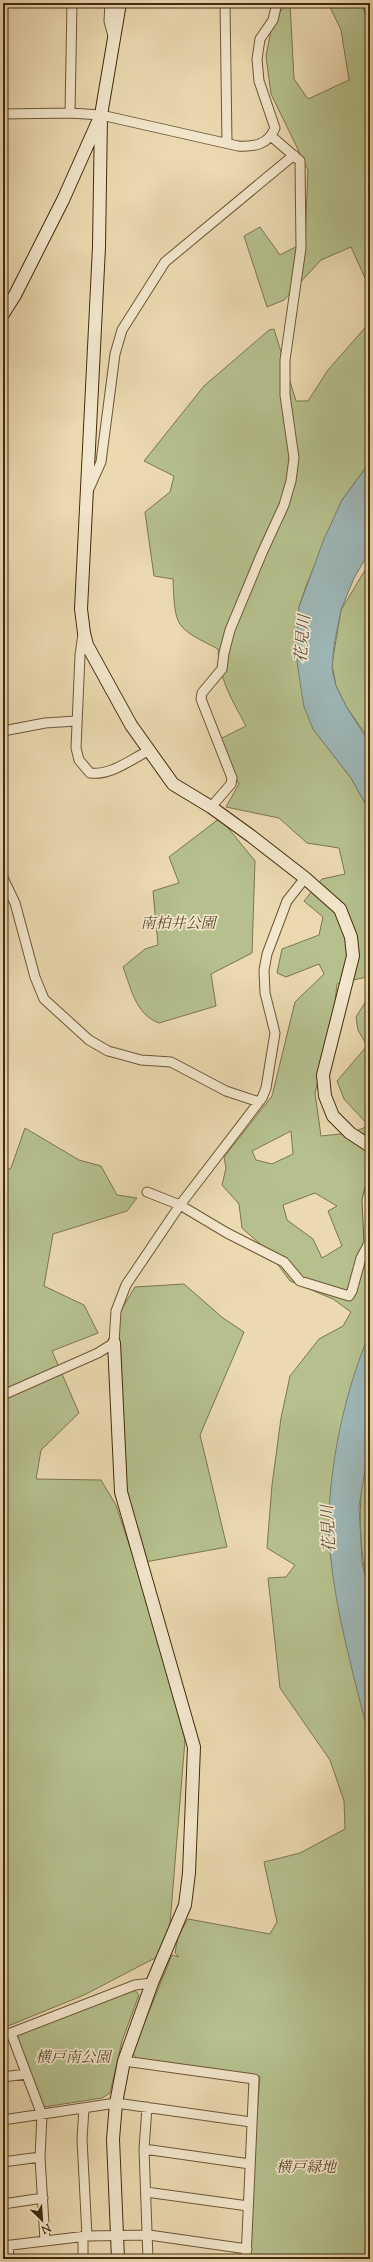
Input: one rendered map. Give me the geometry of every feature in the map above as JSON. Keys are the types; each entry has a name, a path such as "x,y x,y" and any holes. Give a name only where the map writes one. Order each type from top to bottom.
{"street":[{"path":"70,113 72,3"},
{"path":"110,3 109,20 114,40"},
{"path":"120,3 101,115 99,248 81,609 84,633 87,645 113,692 148,751 173,784 211,807 305,878 340,909 351,937 353,956 323,1075 325,1096 333,1116 350,1133 370,1146"},
{"path":"225,3 227,143"},
{"path":"3,114 70,113 101,115 227,143 243,146 256,146 271,136 275,128 274,121 259,81 257,59 260,39 273,20 277,3"},
{"path":"3,314 15,295 50,226 101,115"},
{"path":"211,807 230,784 232,778 201,699 202,693 222,669 224,653 230,630 284,505 294,458 285,395 285,367 301,248 300,162 294,155 271,136"},
{"path":"88,491 101,462 115,354 122,330 165,262 294,155"},
{"path":"84,633 80,655 76,721 76,748 79,760 90,773 98,774 110,771 148,751"},
{"path":"3,731 45,723 76,721"},
{"path":"3,878 15,903 36,977 44,999 89,1040 115,1053 141,1060 171,1062 226,1091 259,1102"},
{"path":"118,2259 113,2139 116,2103 124,2061 152,1983 185,1904 189,1873 194,1747 121,1492 114,1343 116,1311 126,1285 180,1205 259,1102 266,1088 275,1033 266,993 264,970 267,954 287,901 305,878"},
{"path":"147,1192 180,1205 227,1233 284,1262 300,1281 349,1296 352,1291 361,1258 369,1243 367,1200 370,1188"},
{"path":"3,1395 98,1353 114,1343"},
{"path":"45,2241 40,2157 42,2115 26,2074 7,2034 135,1985 152,1983"},
{"path":"124,2061 254,2079 246,2259"},
{"path":"3,2077 26,2074"},
{"path":"3,2120 116,2103 252,2122"},
{"path":"147,2107 144,2149 149,2235 148,2259"},
{"path":"83,2259 85,2236 82,2139 84,2108"},
{"path":"144,2149 250,2164"},
{"path":"3,2162 40,2157"},
{"path":"146,2192 248,2206"},
{"path":"3,2204 43,2198"},
{"path":"9,2259 6,2246 85,2236 149,2235 247,2248"}],"green space":[{"path":"288,3 290,3 294,79 308,99 349,80 341,30 328,3 362,3 370,30 370,289 351,247 321,260 284,300 267,307 244,236 260,227 280,255 305,242 308,170 271,94 266,56 273,20"},
{"name":"横戸緑地","path":"370,322 370,462 342,500 306,586 299,607 297,633 313,729 351,778 370,812 370,982 366,977 337,984 333,1019 315,1093 321,1136 350,1133 369,1126 344,1099 337,1081 367,1046 358,1030 356,1017 370,995 370,1338 336,1457 330,1504 330,1551 343,1629 370,1741 370,2259 250,2259 250,2203 260,2076 138,2060 132,2053 172,1955 179,1957 175,1953 178,1936 188,1919 270,1934 277,1922 264,1862 300,1853 345,1829 344,1801 330,1760 280,1688 268,1578 286,1577 295,1565 267,1548 272,1485 281,1418 290,1376 319,1339 343,1326 351,1312 333,1299 290,1281 268,1251 242,1228 239,1204 222,1185 226,1168 224,1157 272,1096 295,1002 324,974 319,964 286,977 277,973 282,949 319,935 323,917 304,901 322,879 345,874 339,848 307,843 279,818 226,807 239,784 218,740 246,726 227,689 221,670 218,649 193,636 180,624 175,608 173,579 154,576 145,512 170,492 174,476 144,461 204,386 269,330 274,329 296,401 308,401 328,370","holes":["291,1131 293,1154 272,1164 256,1160 252,1151","315,1193 337,1206 328,1211 342,1246 322,1258 313,1239 287,1220 283,1205"]},
{"path":"370,562 370,741 346,706 336,686 332,664 341,610"},
{"name":"南柏井公園","path":"220,818 255,861 252,953 211,974 216,1006 159,1023 145,1014 135,1000 123,967 145,949 158,945 153,891 179,883 169,857"},
{"path":"25,1128 79,1160 101,1166 117,1195 137,1198 127,1211 53,1234 44,1286 84,1305 98,1333 52,1351 79,1413 41,1450 36,1479 101,1480 116,1505 155,1623 185,1740 170,1924 159,1956 84,1995 3,2028 3,1172 11,1168"},
{"path":"184,1284 223,1318 244,1332 200,1435 227,1547 145,1562 123,1483 118,1315 135,1287"},
{"path":"370,1442 370,1598 363,1559 360,1520 362,1481"},
{"name":"横戸南公園","path":"134,1989 139,1995 122,2041 110,2093 102,2098 44,2107 15,2034"}],"water":[{"path":"362,3 370,3 370,30"},
{"name":"花見川","path":"370,462 370,551 354,578 341,610 334,645 332,669 336,686 346,706 370,744 370,812 351,778 313,729 304,707 297,661 297,633 299,607 324,539 342,500"},
{"name":"花見川","path":"370,1333 370,1442 359,1506 362,1562 370,1598 370,1741 341,1623 330,1551 329,1525 333,1469 344,1411 360,1357"}]}
